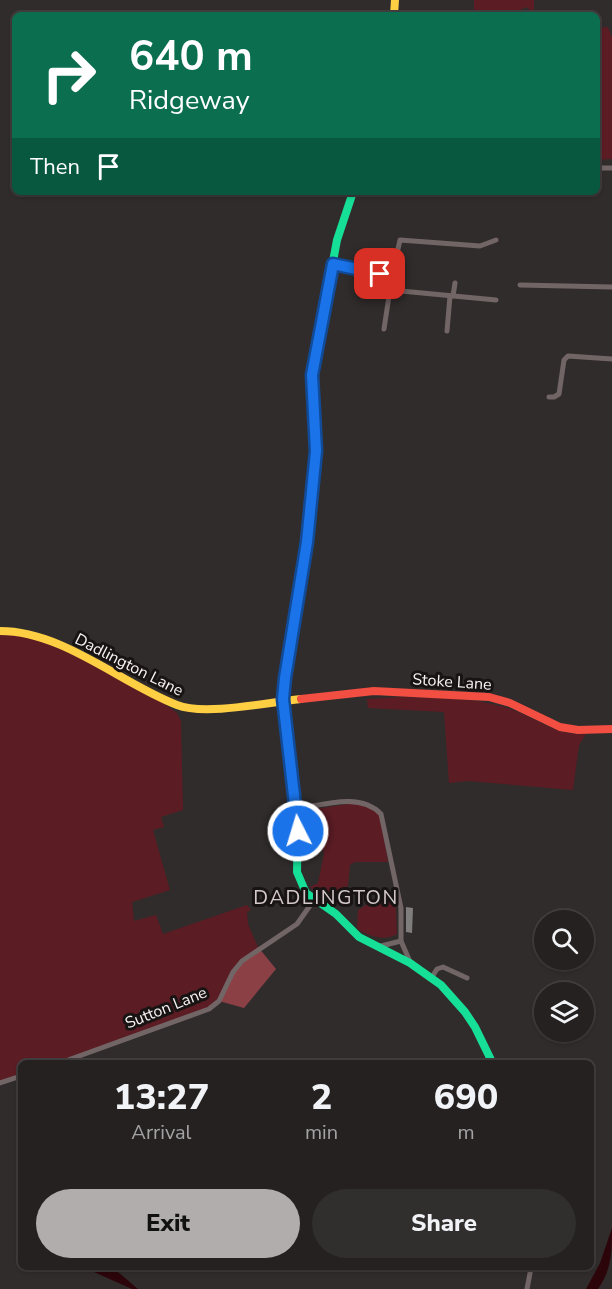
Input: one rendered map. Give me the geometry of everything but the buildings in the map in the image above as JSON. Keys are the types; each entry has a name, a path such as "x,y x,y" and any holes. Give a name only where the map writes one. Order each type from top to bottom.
{"street":[{"path":"352,195 337,240 312,375 316,451 307,542 283,699 297,809 296,868 302,888 314,900 335,914 364,939 432,977 463,1006 481,1035 491,1060"},
{"path":"396,288 394,276 400,240 480,246 496,240"},
{"path":"333,264 394,276"},
{"path":"447,332 454,283"},
{"path":"520,285 612,287"},
{"path":"396,288 403,292 496,300"},
{"path":"384,329 389,296 396,288"},
{"path":"549,397 559,394 564,360 568,356 612,359"},
{"name":"Dadlington Lane","path":"0,631 14,631 51,641 179,706 209,709 283,699"},
{"name":"Stoke Lane","path":"283,699 374,691 489,697 510,703 560,727 578,730 612,729"},
{"path":"297,809 354,801 366,804 381,814 401,908 401,941 411,964"},
{"name":"Sutton Lane","path":"68,1060 208,1009 219,1001 233,972 242,960 297,924 314,900"},
{"path":"380,946 401,941"},
{"path":"460,974 463,966"},
{"path":"432,977 437,969 443,967 467,978"},
{"path":"0,1083 18,1077"},
{"path":"527,1289 531,1270"}],"shaded area":[{"path":"474,0 534,0 534,12 526,7 516,12 474,12"},
{"path":"608,27 612,38 612,159 600,160 600,28"},
{"path":"0,633 22,636 63,650 162,702 177,713 181,721 183,810 161,817 164,827 153,830 170,890 132,902 134,921 156,915 163,934 247,905 251,910 247,912 248,924 258,947 209,1009 65,1060 18,1060 18,1077 0,1083"},
{"path":"399,697 478,701 504,707 564,732 586,734 579,745 573,790 468,781 449,783 444,712 368,708 367,699"},
{"path":"354,803 366,805 380,815 388,862 355,862 350,865 348,886 340,891 339,903 334,907 310,887 318,883 324,854 317,830 303,830 303,819 309,810"},
{"path":"393,895 397,934 382,938 357,929 358,910 377,898"},
{"path":"258,947 276,969 244,1008 219,1001 233,972"},
{"path":"612,1228 609,1267 603,1282 598,1289 586,1289 600,1263"},
{"path":"89,1270 115,1271 138,1289 132,1289"}],"traffic: fast":[{"path":"315,439 312,375 337,240 352,195"},
{"path":"298,819 297,872 306,893 336,914 359,937 410,963 441,985 465,1012 491,1060"}],"traffic: slow":[{"path":"394,12 395,0"},
{"path":"298,819 286,731 285,678 307,542 315,439"},
{"path":"0,631 23,633 46,639 91,660 156,696 189,708 220,709 301,699"}],"traffic: jam":[{"path":"301,699 374,691 489,697 510,703 560,727 578,730 612,729"}],"district":[{"name":"DADLINGTON","path":"326,897"}],"route":[{"path":"298,831 283,699 307,542 316,451 312,375 333,264 380,274"}]}
